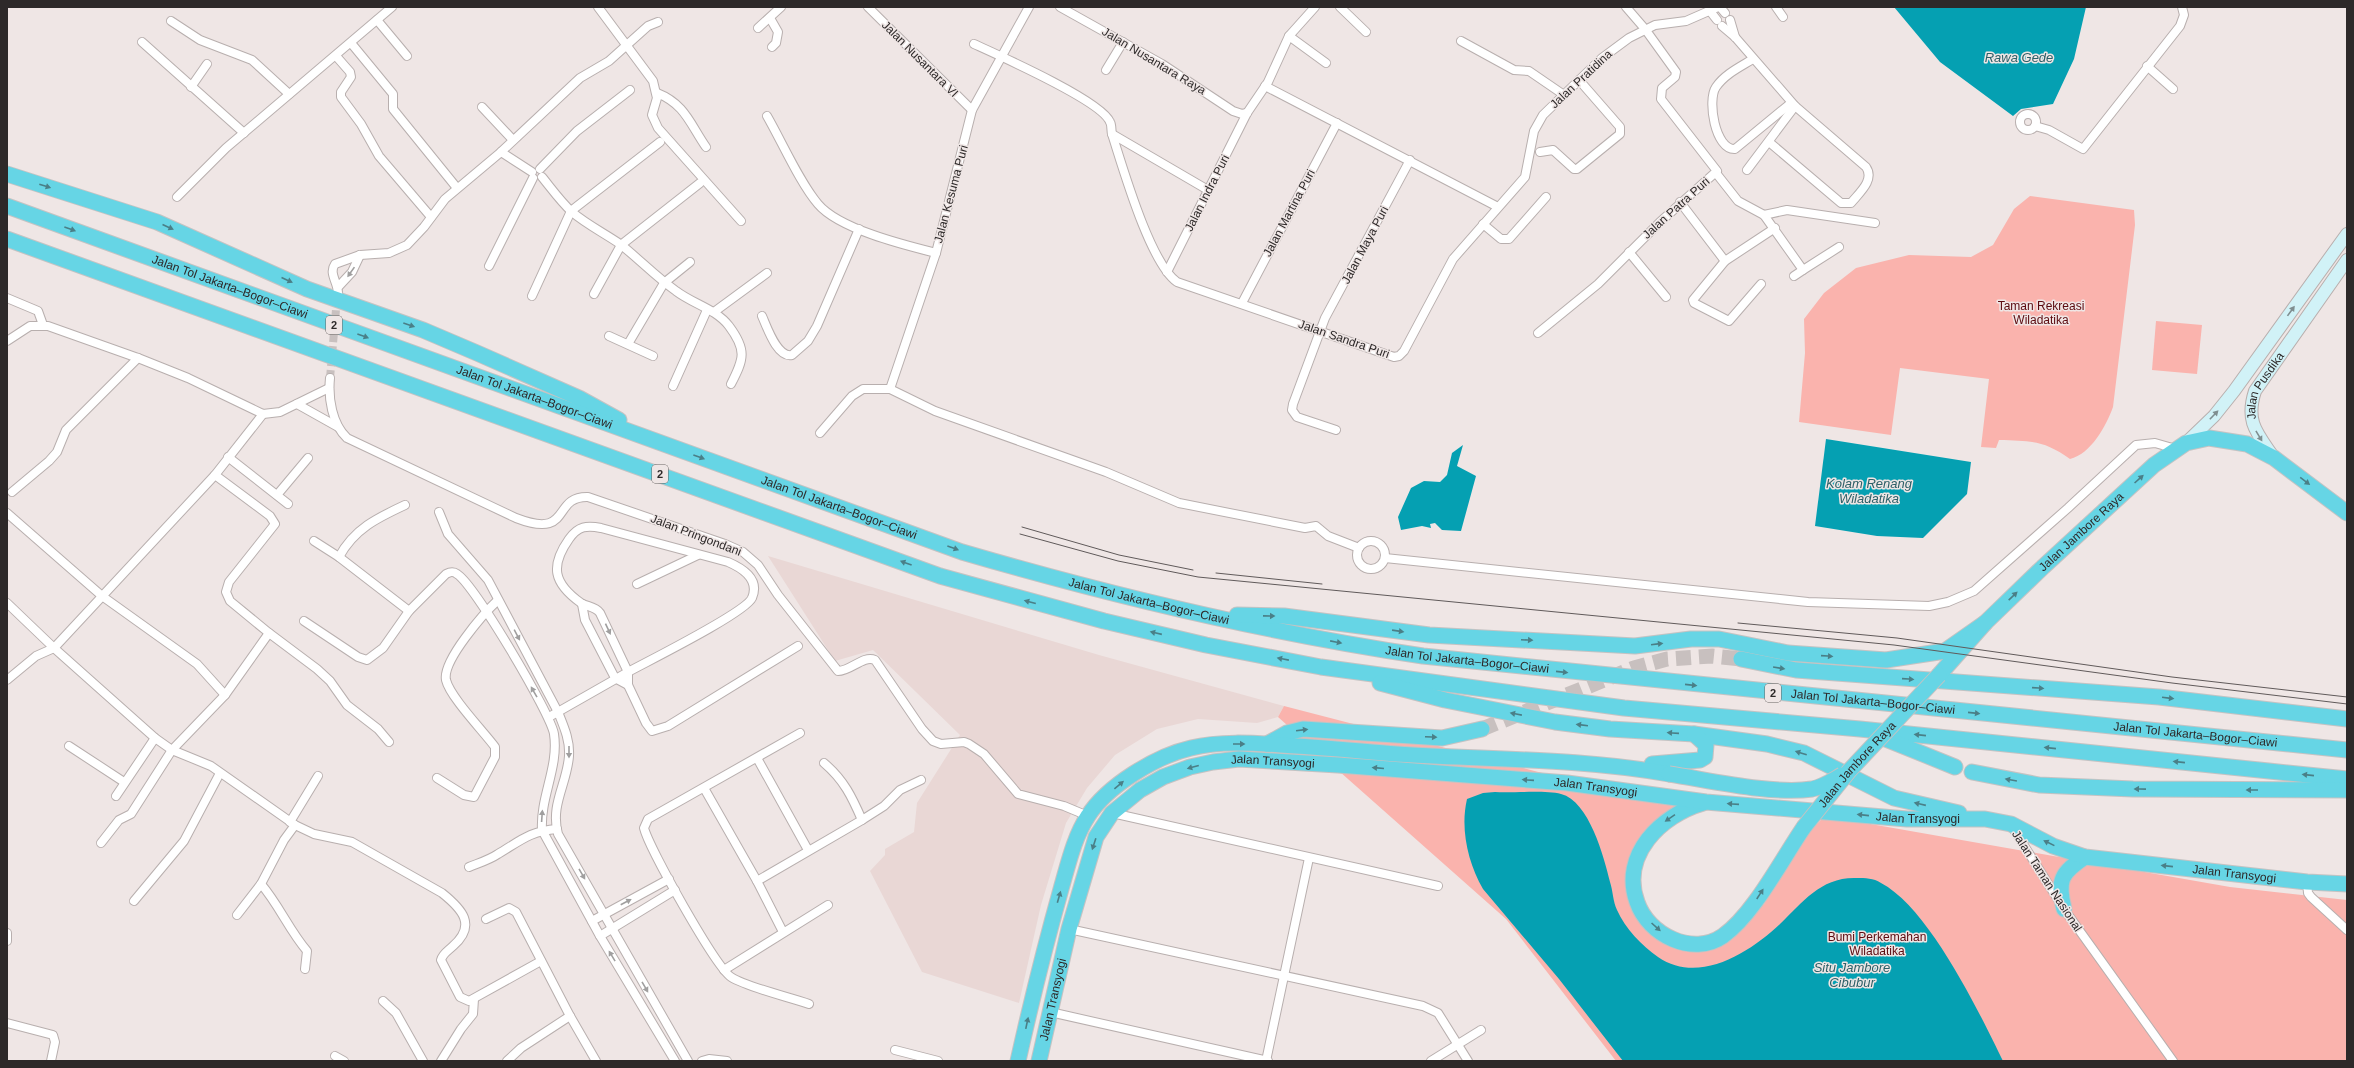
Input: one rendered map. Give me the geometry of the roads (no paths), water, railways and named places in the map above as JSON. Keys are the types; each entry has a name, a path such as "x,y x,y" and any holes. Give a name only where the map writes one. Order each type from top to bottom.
{"highway":[{"path":"7,174 157,222 308,289 423,330 578,398 662,443"},
{"name":"Jalan Tol Jakarta–Bogor–Ciawi","path":"7,206 962,552 1060,580 1202,614 1358,646 1423,656 2347,750"},
{"name":"Jalan Tol Jakarta–Bogor–Ciawi","path":"8,240 940,576 1104,621 1206,645 1321,667 1624,708 1860,729 2347,779"},
{"name":"Jalan Jambore Raya","path":"1706,802 1676,814 1653,831 1640,852 1634,878 1637,902 1643,914 1662,933 1687,944 1708,944 1724,935 1747,914 1804,827 1849,772 1939,675 1985,622 2154,465 2181,446 2209,438 2247,444 2274,458"},
{"name":"Jalan Pusdika","path":"2274,458 2347,513"},
{"path":"1202,614 1284,616 1429,636 1635,646 1691,639 1719,639 1788,653 1886,660 1945,651 1985,622"},
{"path":"1741,659 1796,670 2159,696 2347,719"},
{"path":"1321,667 1444,700 1555,722 1610,729 1694,734 1767,744 1804,753 1894,798 1985,819"},
{"path":"1266,744 1287,733 1303,729 1442,738 1482,728"},
{"path":"1860,729 1955,767"},
{"path":"1625,766 1692,762 1700,760 1705,757 1706,745 1694,734"},
{"name":"Jalan Transyogi","path":"1019,1059 1057,904 1072,853 1088,816 1102,800 1128,778 1172,754 1208,745 1266,744 1399,754 1625,766 1758,787 1794,789 1812,789 1849,772"},
{"path":"1398,770 1399,754"},
{"name":"Jalan Transyogi","path":"1039,1061 1070,929 1096,837 1112,813 1140,790 1163,777 1190,767 1213,762 1239,759 1567,783 1706,802 1906,819 1985,819 2011,824 2053,846 2085,856 2308,882 2346,884"},
{"path":"1972,772 2047,785 2133,789 2347,790"},
{"path":"2064,908 2059,890 2061,879 2070,866 2085,856"},
{"path":"1019,1059 1036,1061"}],"street":[{"path":"177,197 226,148 392,7"},
{"path":"598,7 653,81 657,93 652,115 658,128 741,221"},
{"path":"758,28 780,7"},
{"name":"Jalan Nusantara VI","path":"868,7 972,110"},
{"name":"Jalan Kesuma Puri","path":"890,388 936,254 972,110 1003,58 1029,7"},
{"name":"Jalan Nusantara Raya","path":"1060,7 1162,64 1233,111 1242,114 1248,113"},
{"name":"Jalan Indra Puri","path":"1167,272 1248,113 1265,86 1289,36 1315,7"},
{"path":"1340,7 1366,32"},
{"path":"1626,7 1645,29"},
{"path":"1776,7 1783,17"},
{"path":"2035,126 2049,130 2083,149 2180,26 2184,15 2182,7"},
{"path":"1721,12 1720,23 1735,37 1793,104 1866,167 1869,171 1869,180 1851,203 1841,203 1769,142"},
{"path":"1721,12 1735,37"},
{"name":"Jalan Pratidina","path":"1498,207 1525,177 1532,137 1537,124 1579,80 1616,47 1645,29 1664,23 1686,21 1721,12"},
{"path":"770,18 778,32 776,43 772,47"},
{"path":"171,20 200,40 252,60 288,94"},
{"path":"377,20 407,56"},
{"path":"338,295 339,286 332,272 335,264 360,255 389,253 413,240 445,199 501,152 580,78 609,62 626,44 648,26 658,22"},
{"name":"Jalan Patra Puri","path":"1538,333 1598,284 1680,202 1716,173 1717,169 1661,99 1662,88 1675,77 1676,72 1645,29"},
{"path":"1289,36 1326,63"},
{"path":"1461,41 1514,70 1529,71 1564,95"},
{"path":"142,42 244,133"},
{"path":"1106,70 1123,42"},
{"path":"351,43 394,94 393,109 457,188"},
{"name":"Jalan Sandra Puri","path":"974,44 1098,109 1110,122 1112,134 1141,217 1158,259 1176,282 1242,303 1390,355 1400,356 1404,351 1453,259 1498,207"},
{"path":"336,56 350,72 351,77 341,92 341,97 361,124 379,156 432,217"},
{"path":"1753,59 1726,76 1716,88 1712,102 1718,137 1723,144 1729,149 1735,149 1793,104"},
{"path":"191,87 207,64"},
{"path":"2147,66 2173,89"},
{"path":"1540,152 1553,150 1574,169 1577,169 1620,134 1620,127 1579,80"},
{"path":"1265,86 1498,207"},
{"path":"489,266 537,174 578,131 630,90"},
{"path":"657,93 674,101 681,108 706,147"},
{"path":"1747,170 1769,142 1793,104"},
{"path":"482,107 513,140"},
{"path":"767,116 818,204 834,217 859,229 936,254"},
{"name":"Jalan Martina Puri","path":"1242,303 1337,123"},
{"path":"1112,134 1208,190"},
{"path":"532,296 571,211 660,142"},
{"path":"501,152 537,174 571,211 621,245 664,283 691,302 711,311 729,326 743,355 743,360 731,384"},
{"name":"Jalan Maya Puri","path":"1336,430 1297,417 1292,410 1321,330 1410,160"},
{"path":"1716,173 1738,201 1764,215 1775,228 1803,270"},
{"path":"594,294 621,245 700,183"},
{"path":"1483,224 1501,239 1509,239 1546,197"},
{"path":"1680,202 1725,261"},
{"path":"1764,215 1787,210 1875,222"},
{"path":"1761,284 1729,321 1694,303 1694,297 1725,261 1775,228"},
{"path":"762,316 782,352 787,355 792,355 810,338 859,229"},
{"name":"Jalan Jambore Raya","path":"2181,446 2214,416 2234,391 2347,234"},
{"path":"1794,276 1839,247"},
{"path":"1629,252 1666,296"},
{"path":"339,286 355,268 360,255"},
{"name":"Jalan Pusdika","path":"2274,458 2259,436 2251,420 2250,406 2255,391 2347,260"},
{"path":"628,344 664,283 690,262"},
{"path":"673,386 711,311 767,273"},
{"path":"7,298 38,311 43,324"},
{"path":"7,341 26,328 43,324 138,358 188,378 263,414 280,412 329,388"},
{"path":"608,336 653,356"},
{"path":"12,492 49,461 57,452 66,430 138,358"},
{"path":"330,378 329,388 338,428"},
{"path":"820,433 852,396 863,389 890,388 935,411 1106,472 1179,503 1305,528 1316,526 1328,536 1359,548"},
{"path":"296,404 338,428"},
{"path":"7,680 36,656 54,648 215,475 263,414"},
{"name":"Jalan Pringondani","path":"338,428 347,438 360,446 525,522 548,525 557,519 570,502 579,497 588,497 725,544 743,552 758,565 778,595 838,671 844,670 868,659 875,660 922,729 933,741 941,744 964,742 970,744 984,754 1010,788 1018,794 1064,806 1088,816"},
{"path":"1384,558 1808,602 1929,606 1948,602 1974,591 2068,508 2136,445 2154,444 2181,446"},
{"path":"228,457 288,504"},
{"path":"276,495 308,458"},
{"path":"215,475 275,521 272,530 229,582 226,592 230,601 268,633 317,668 330,681 347,705 378,729 389,742"},
{"path":"339,557 352,538 364,526 405,505"},
{"path":"439,512 448,534 483,572 558,712 566,731 569,749 567,768 554,818 557,829 611,929 688,1061"},
{"path":"7,513 102,596 197,664 225,695"},
{"path":"549,717 615,678 628,672 736,612 750,600 753,587 750,576 746,572 728,562 593,526 578,528 564,546 557,560 556,569 562,586 582,604 596,608 600,613 628,672 628,685 649,728 656,731 668,726 798,646"},
{"path":"314,541 339,557 409,611"},
{"path":"1374,541 1384,549 1384,558 1376,568 1364,567 1357,556 1359,548 1366,542 1374,541"},
{"path":"637,584 698,555"},
{"path":"304,621 358,657 367,660 383,648 409,611 446,574 450,572 460,576 487,610 549,717 554,734 554,761 541,815 542,830 600,936 675,1061"},
{"path":"437,778 464,795 474,797 495,757 495,746 451,692 446,679 449,665 466,638 487,610 498,600"},
{"path":"7,603 54,648 156,738 172,750 211,766 293,824 314,834 352,842 442,893 455,903 464,913 465,926 462,937 444,954 441,960 460,997 466,1001 474,999 542,961"},
{"path":"582,604 585,620 615,678 628,685"},
{"path":"101,843 119,820 131,814 172,750 225,695 268,633"},
{"path":"800,733 645,822 645,831 675,890 724,970 737,980 809,1004"},
{"path":"116,796 124,782 156,738"},
{"path":"69,746 124,782"},
{"path":"757,758 808,850"},
{"path":"824,763 842,780 851,794 862,820"},
{"path":"134,901 184,841 220,773"},
{"path":"237,916 261,884 318,776"},
{"path":"757,881 862,820 884,806 900,790 921,780"},
{"path":"704,788 757,881 783,932"},
{"path":"1112,813 1438,886"},
{"name":"Jalan Taman Nasional","path":"2011,824 2084,938 2172,1061"},
{"path":"469,867 491,858 526,836 542,830 557,829"},
{"path":"1050,1012 1267,1061 1309,858"},
{"path":"592,921 669,879"},
{"path":"2308,882 2308,893 2311,897 2347,930"},
{"path":"261,884 282,910 293,934 307,951 305,969"},
{"path":"600,936 675,890"},
{"path":"724,970 828,905"},
{"path":"486,919 504,909 513,909 570,1016 596,1061"},
{"path":"1070,929 1423,1006 1438,1013 1468,1061"},
{"path":"7,933 7,941"},
{"path":"441,1061 461,1029 473,1014 474,999"},
{"path":"383,1000 396,1013 423,1061"},
{"path":"507,1061 521,1048 570,1016"},
{"path":"7,1023 52,1035 55,1042 51,1061"},
{"path":"1431,1061 1481,1030"},
{"path":"895,1050 938,1061"},
{"path":"335,1056 344,1061"},
{"path":"702,1061 709,1059 727,1061"}],"water":[{"name":"Rawa Gede","path":"1894,7 2086,7 2074,59 2053,104 2021,109 2013,116 1940,62"},
{"name":"Kolam Renang Wiladatika","path":"1826,439 1971,462 1967,494 1923,538 1877,536 1815,526"},
{"path":"1463,445 1457,466 1476,476 1461,531 1442,530 1435,523 1430,524 1431,528 1422,526 1401,530 1398,517 1411,488 1424,481 1440,482 1447,475 1452,453"},
{"name":"Situ Jambore Cibubur","path":"1538,792 1561,794 1571,799 1580,807 1594,831 1620,917 1634,936 1646,948 1658,957 1674,965 1690,968 1706,967 1739,955 1768,935 1805,900 1823,886 1844,879 1856,878 1878,881 1899,896 1917,914 1934,937 1967,990 2003,1061 1623,1061 1559,979 1483,889 1478,879 1473,868 1465,834 1464,822 1467,799 1483,793"}],"tunnel":[{"path":"330,378 337,298"},
{"path":"1482,729 1634,668 1667,659 1712,656 1741,659"}],"tram line":[{"path":"1022,527 1119,555 1193,570"},
{"path":"1020,534 1118,561 1198,577 1894,645 2172,683 2347,704"},
{"path":"1216,573 1322,584"},
{"path":"1738,623 1897,638 2172,677 2347,697"}],"park label":[{"name":"Taman Rekreasi Wiladatika","path":"2041,313"},
{"name":"Bumi Perkemahan Wiladatika","path":"1877,944"}]}
